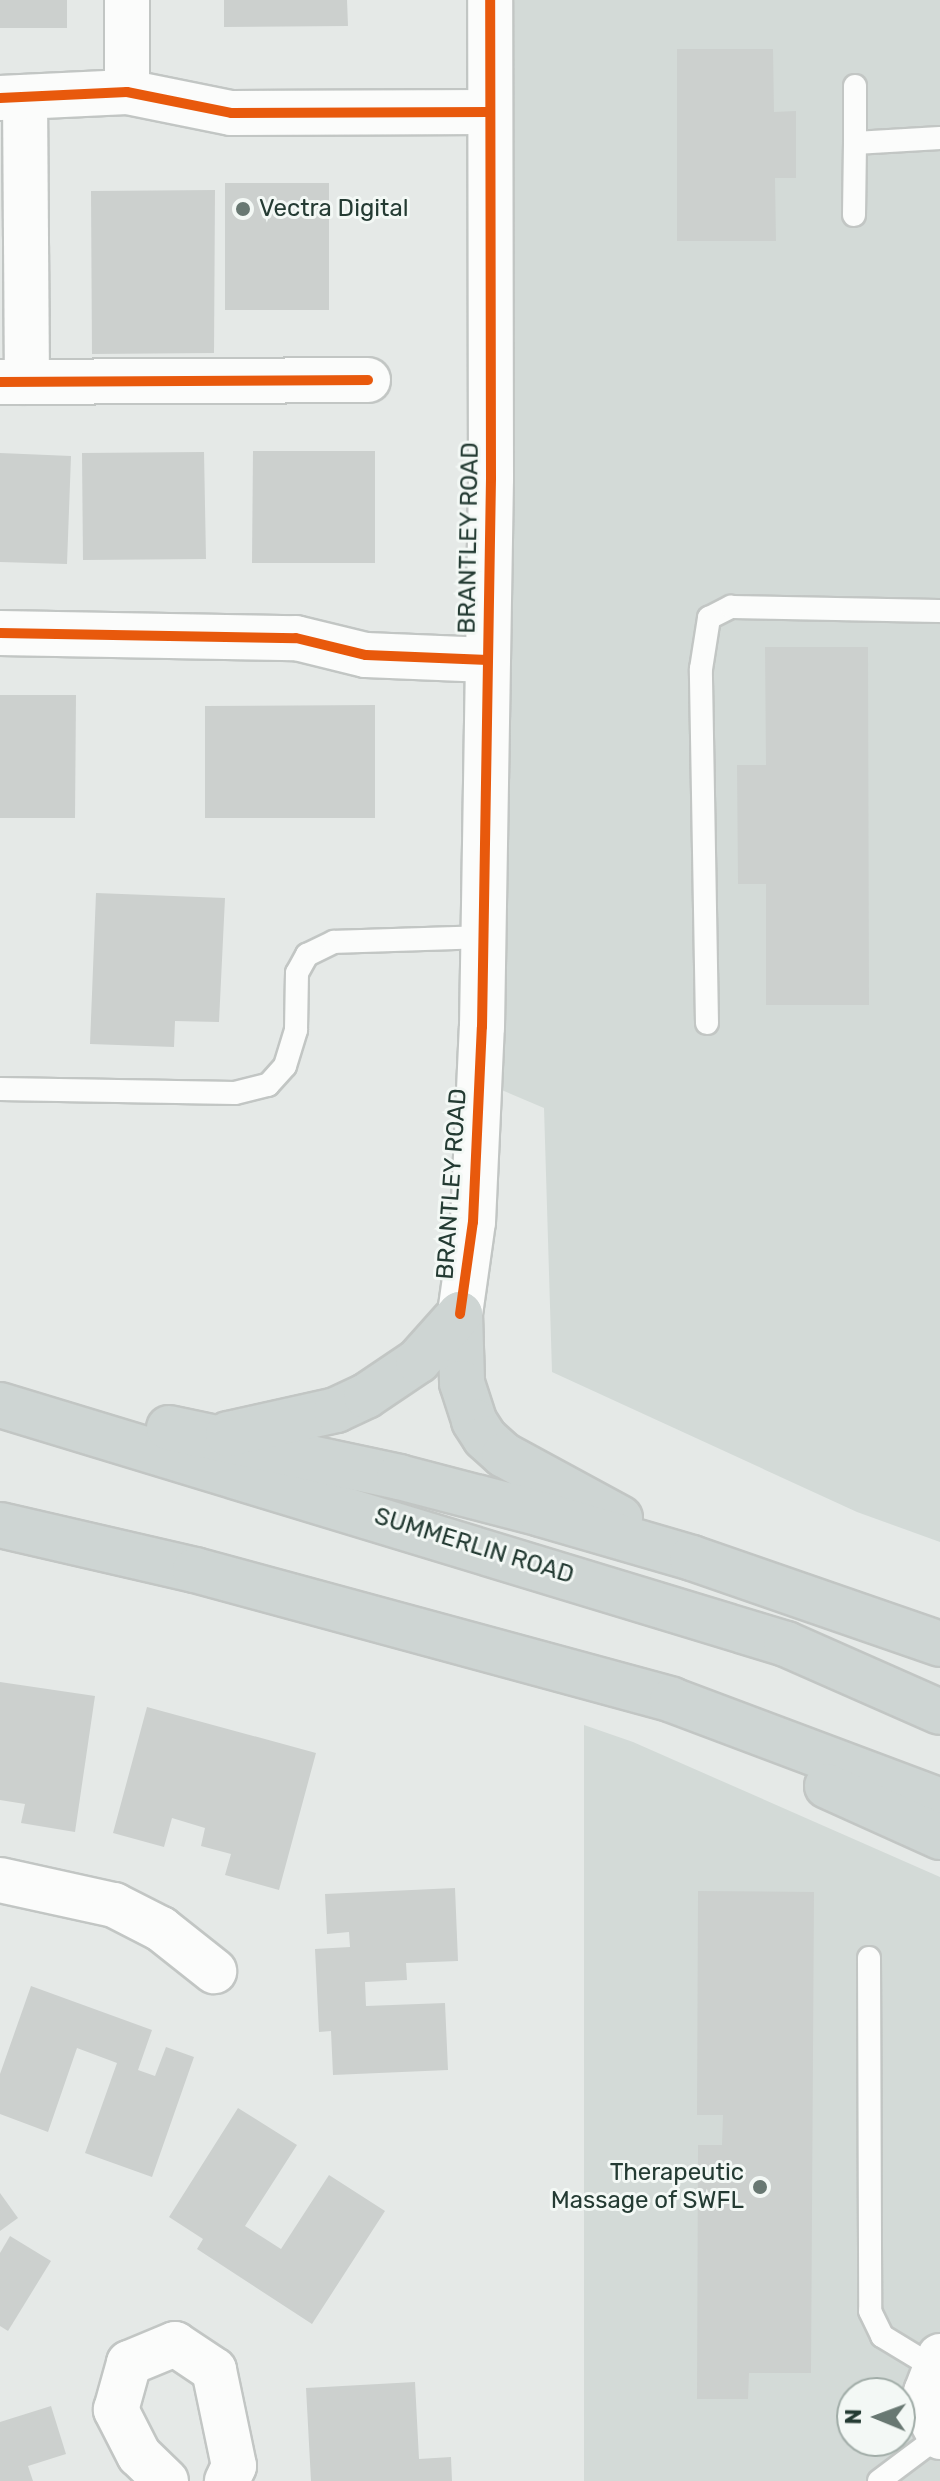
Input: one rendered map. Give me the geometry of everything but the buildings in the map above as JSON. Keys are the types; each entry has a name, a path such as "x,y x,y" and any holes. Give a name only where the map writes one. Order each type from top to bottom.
{"main road":[{"path":"215,1437 336,1410 366,1396 418,1361 460,1314"},
{"path":"460,1314 462,1383 474,1421 485,1438 504,1455 692,1558"},
{"path":"0,1397 215,1437 399,1477 692,1558 940,1644"},
{"name":"SUMMERLIN ROAD","path":"0,1405 786,1644 940,1712"},
{"path":"0,1525 328,1606 672,1700 940,1801"},
{"path":"328,1606 608,1698 805,1776 940,1837"}],"street":[{"path":"127,0 127,92"},
{"name":"BRANTLEY ROAD","path":"460,1314 473,1222 484,937 490,0"},
{"path":"368,380 14,382 12,98 127,92 231,113 490,112"},
{"path":"0,633 296,638 366,655 488,660"},
{"path":"0,1880 114,1905 161,1929 214,1971"},
{"path":"166,2481 139,2455 116,2410 129,2363 175,2344 214,2370 234,2466 227,2481"},
{"path":"936,2362 926,2392 928,2414 940,2436"}],"lane":[{"path":"854,215 855,86"},
{"path":"855,143 940,138"},
{"path":"707,1023 701,669 709,618 731,607 940,611"},
{"path":"0,1089 235,1093 268,1085 285,1066 296,1030 297,973 307,955 334,942 484,937"},
{"path":"869,1958 870,2311 882,2336 936,2362"},
{"path":"879,2481 940,2436"}],"shaded area":[{"path":"494,0 940,0 940,1542 857,1512 552,1372 544,1108 492,1086"},
{"path":"584,1725 633,1742 940,1877 940,2481 584,2481"}],"cycle path":[{"path":"460,1314 473,1222 482,1027 491,478 490,0"},
{"path":"0,98 127,92 231,113 490,112"},
{"path":"0,382 368,380"},
{"path":"0,633 296,638 366,655 488,660"}],"place":[{"name":"Vectra Digital","path":"243,209"},
{"name":"Therapeutic Massage of SWFL","path":"760,2187"}]}
